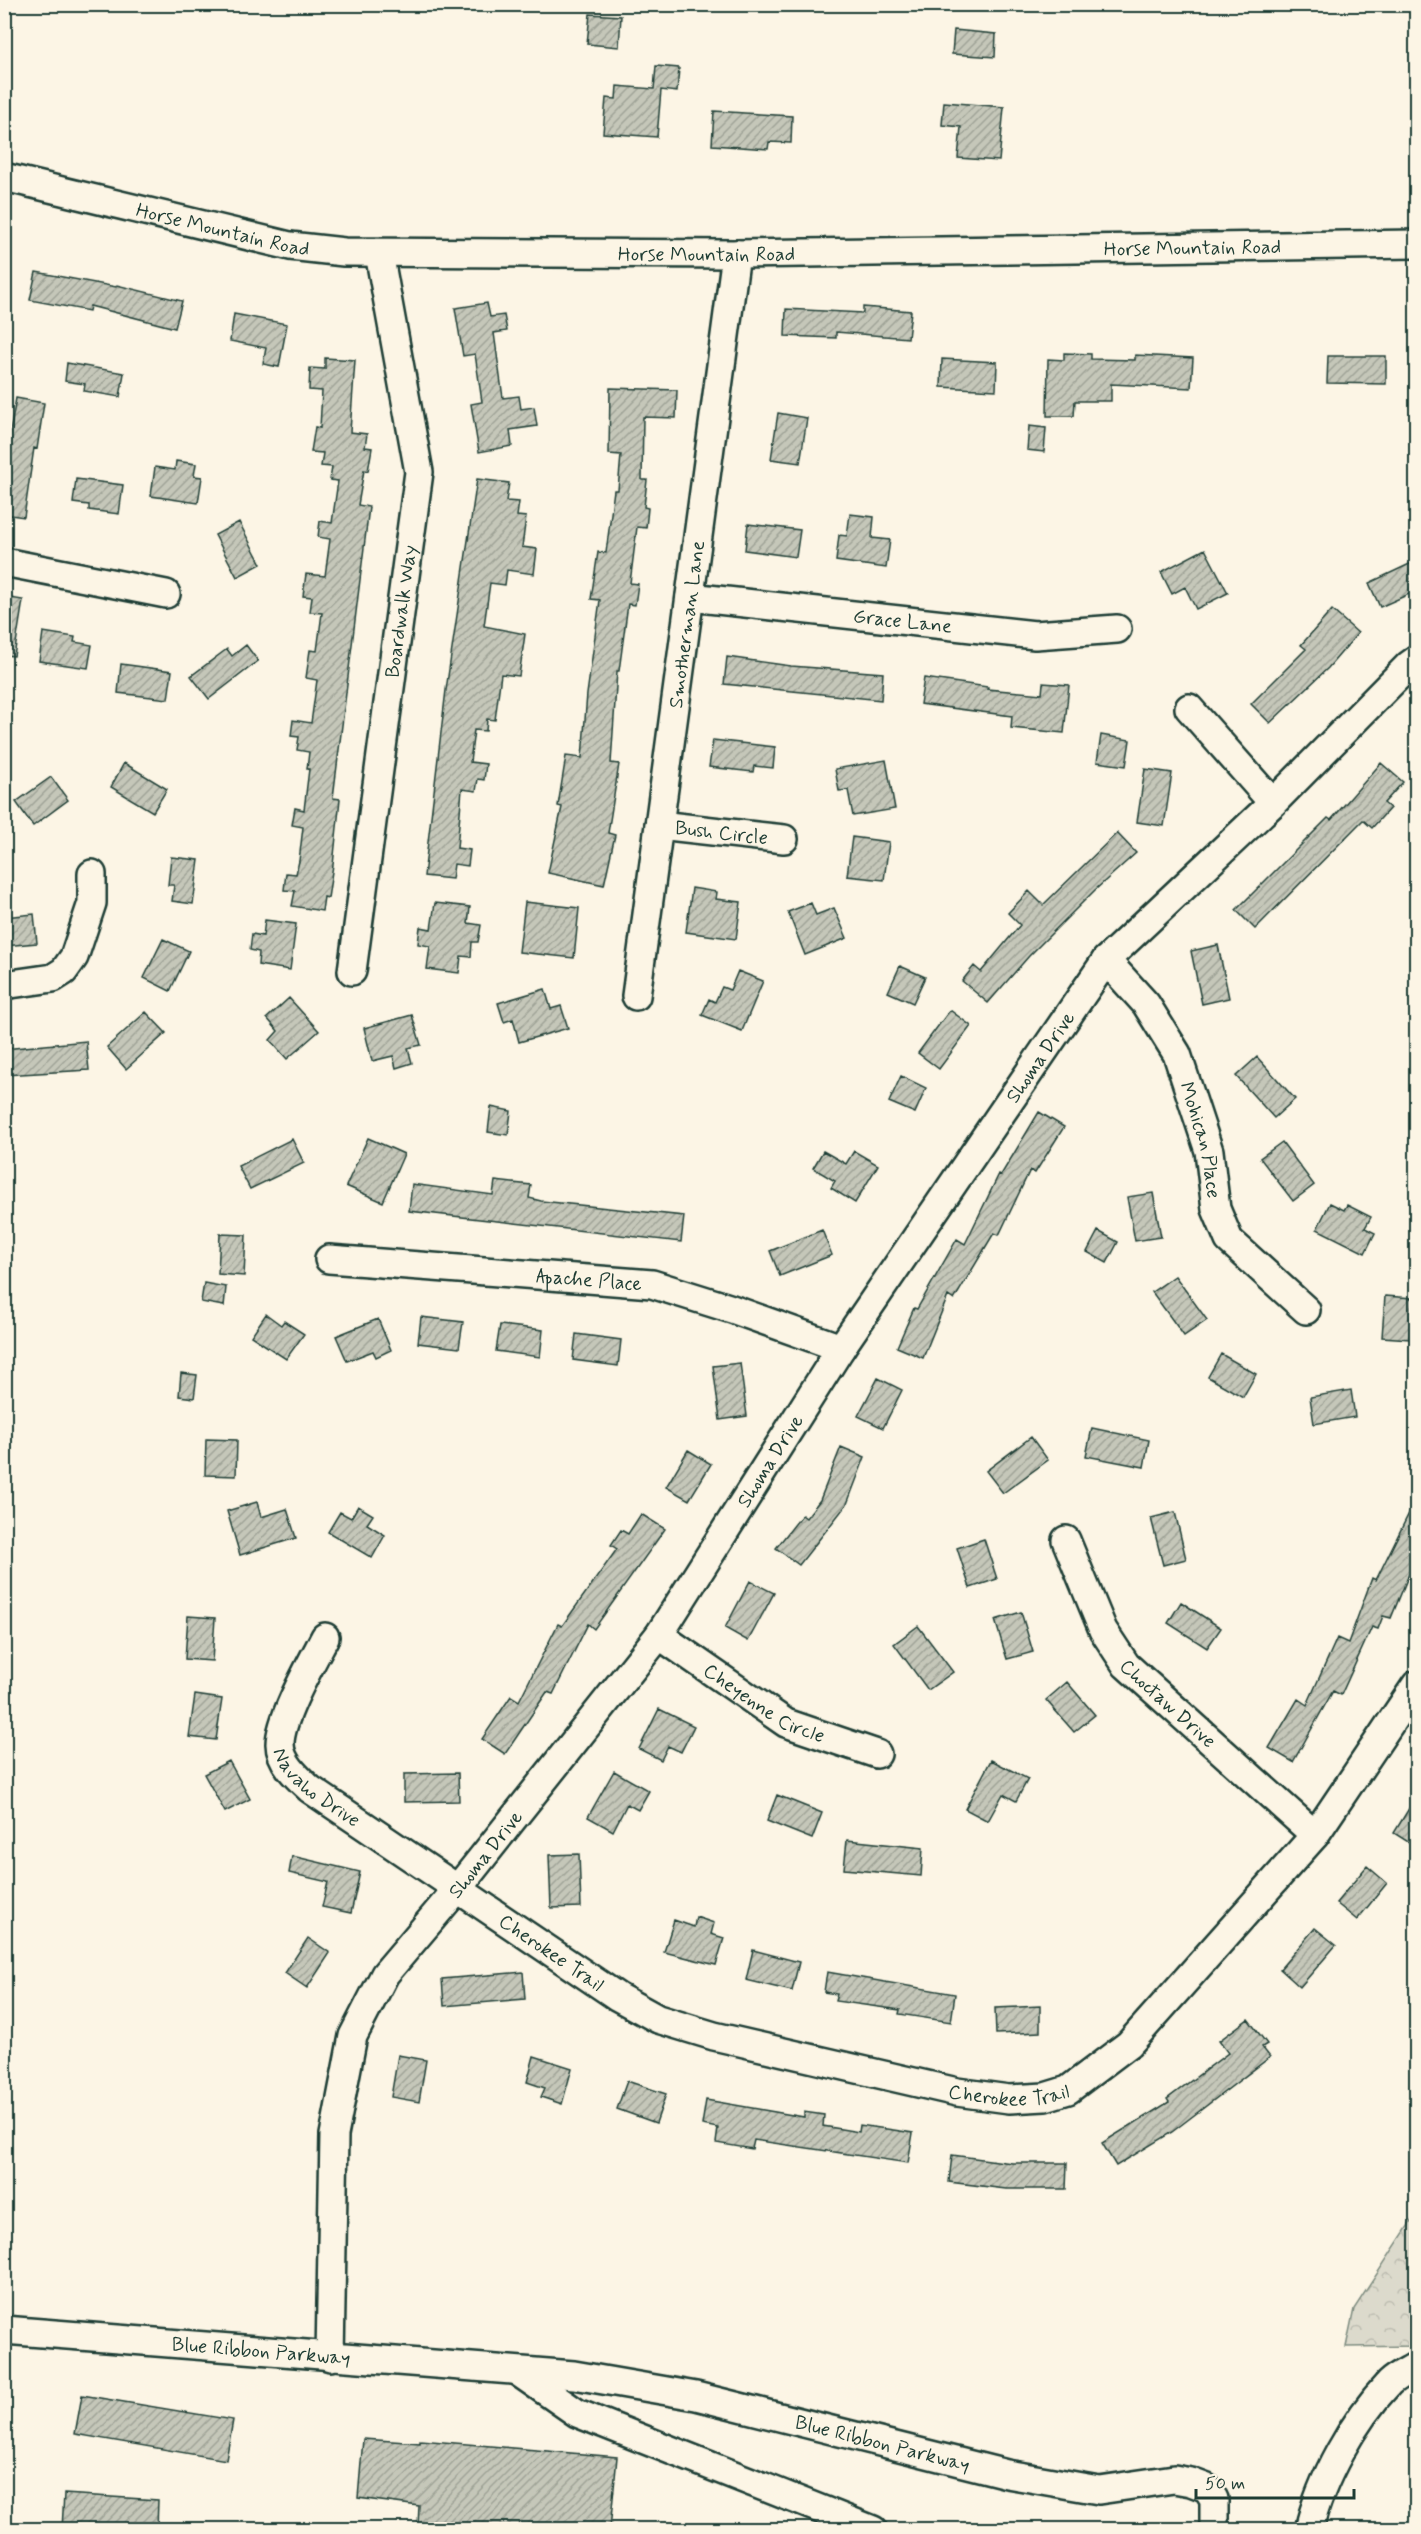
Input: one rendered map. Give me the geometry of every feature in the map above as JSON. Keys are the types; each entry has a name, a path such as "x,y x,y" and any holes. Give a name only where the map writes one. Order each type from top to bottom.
{"street":[{"name":"Horse Mountain Road","path":"4,177 290,246 344,252 736,254 1416,244"},
{"name":"Boardwalk Way","path":"352,971 419,472 379,253"},
{"name":"Smotherman Lane","path":"636,996 736,254"},
{"path":"4,562 166,594"},
{"name":"Grace Lane","path":"690,597 1035,635 1117,629"},
{"name":"Shoma Drive","path":"330,2357 334,2135 353,2036 385,1974 458,1888 659,1635 841,1348 1106,960 1273,803 1416,660"},
{"path":"1189,708 1273,803"},
{"name":"Bush Circle","path":"659,825 784,839"},
{"path":"4,985 53,978 64,971 74,957 92,903 92,874"},
{"name":"Mohican Place","path":"1106,960 1146,1004 1177,1054 1209,1151 1216,1209 1229,1240 1306,1310"},
{"name":"Apache Place","path":"329,1259 652,1284 732,1308 841,1348"},
{"name":"Choctaw Drive","path":"1066,1540 1103,1629 1125,1665 1315,1835"},
{"name":"Cheyenne Circle","path":"659,1635 786,1723 877,1754"},
{"name":"Navaho Drive","path":"325,1637 284,1725 280,1743 282,1753 294,1775 310,1789 458,1888"},
{"name":"Cherokee Trail","path":"458,1888 618,1997 658,2019 714,2036 957,2092 1010,2099 1045,2097 1068,2090 1129,2044 1315,1835 1416,1685"},
{"name":"Blue Ribbon Parkway","path":"4,2330 574,2375 696,2396 1007,2474 1099,2490 1174,2479 1191,2482 1207,2488 1214,2499 1214,2529"},
{"path":"1309,2529 1315,2505 1346,2442 1390,2382 1416,2366"},
{"path":"517,2371 577,2413 873,2529"}],"green space":[{"path":"1416,2214 1416,2346 1346,2347 1354,2309"}],"building":[{"path":"590,14 621,16 619,47 587,44"},
{"path":"954,30 996,34 995,57 952,54"},
{"path":"656,66 679,68 677,92 661,90 657,137 603,133 606,98 616,99 617,86 654,89"},
{"path":"944,102 1004,107 999,161 958,158 961,127 942,125"},
{"path":"714,111 792,116 791,143 769,142 768,149 712,145"},
{"path":"36,272 116,287 117,285 182,301 175,328 90,306 89,311 30,300"},
{"path":"487,303 490,317 504,315 507,331 494,333 503,398 519,396 521,409 534,407 537,426 510,430 512,446 479,452 471,404 482,402 475,354 463,356 455,308"},
{"path":"863,307 911,311 908,338 836,332 836,338 785,336 786,309 863,313"},
{"path":"234,314 287,324 279,367 263,364 266,348 230,341"},
{"path":"1064,353 1091,354 1091,359 1135,360 1135,355 1193,358 1191,388 1111,384 1111,401 1075,401 1074,416 1047,416 1048,359 1064,360"},
{"path":"1328,356 1386,356 1386,384 1327,383"},
{"path":"325,358 355,360 350,432 367,434 365,447 372,448 368,471 364,470 358,505 369,507 333,798 340,799 333,865 328,898 324,897 322,911 292,906 295,891 284,890 286,873 296,874 299,861 303,827 292,825 295,808 304,810 309,769 307,769 309,752 297,750 299,737 291,736 293,720 311,723 317,680 306,678 310,650 317,651 322,613 310,612 312,597 303,596 306,574 325,576 330,539 318,537 320,521 332,523 338,481 330,480 332,467 321,466 323,453 311,452 315,427 320,428 322,391 309,390 310,368 325,369"},
{"path":"942,359 997,362 996,390 941,387"},
{"path":"67,363 124,373 120,397 84,391 85,384 65,381"},
{"path":"610,388 677,390 676,418 643,417 642,480 647,480 644,507 648,508 646,528 637,527 630,583 638,584 635,605 628,604 619,671 617,671 611,763 619,764 608,833 615,835 604,885 548,873 562,807 558,806 566,756 582,758 587,694 600,600 591,599 598,552 606,553 614,490 618,490 621,455 609,454"},
{"path":"16,398 44,403 37,449 34,448 24,517 4,514 4,467"},
{"path":"778,413 807,418 800,463 771,459"},
{"path":"1029,426 1046,428 1044,452 1027,450"},
{"path":"176,461 196,464 194,476 202,477 198,503 151,496 155,467 175,470"},
{"path":"76,479 123,485 119,514 89,510 89,505 73,503"},
{"path":"477,479 509,483 506,501 519,502 517,516 526,517 522,547 537,549 534,574 507,570 505,585 490,583 484,626 525,634 519,676 501,674 495,720 487,719 486,731 474,730 470,762 486,764 484,780 478,779 476,791 462,789 457,848 470,850 468,866 454,864 452,879 424,876 446,690"},
{"path":"850,514 874,517 872,538 890,540 886,568 836,561 839,535 847,536"},
{"path":"239,522 261,564 237,577 215,535"},
{"path":"748,524 800,530 796,557 745,550"},
{"path":"1205,549 1228,593 1196,609 1185,587 1172,594 1161,572"},
{"path":"1416,561 1416,591 1380,607 1369,583"},
{"path":"4,597 23,600 14,656 4,655"},
{"path":"1332,610 1358,633 1328,668 1270,723 1251,704 1306,649 1301,645"},
{"path":"43,632 75,637 74,642 92,645 88,668 39,661"},
{"path":"246,645 258,661 209,699 191,676 227,649 232,656"},
{"path":"727,657 791,666 883,673 881,700 724,684"},
{"path":"121,664 172,671 168,699 118,693"},
{"path":"924,678 988,687 987,689 1042,694 1043,683 1069,685 1064,733 1011,728 1012,716 920,704"},
{"path":"1101,735 1130,740 1126,766 1097,762"},
{"path":"713,740 775,747 773,768 754,766 753,772 709,767"},
{"path":"886,760 895,809 853,816 848,790 839,791 835,769"},
{"path":"124,763 167,789 153,812 111,787"},
{"path":"1381,763 1403,782 1384,803 1390,808 1372,828 1363,820 1255,929 1236,910 1328,818 1331,820"},
{"path":"1145,769 1172,773 1164,826 1137,822"},
{"path":"51,777 68,800 33,826 16,802"},
{"path":"1117,833 1136,853 1029,956 988,1003 962,981 974,966 981,972 1020,925 1008,913 1029,891 1043,905"},
{"path":"852,837 889,842 884,880 847,876"},
{"path":"171,857 199,860 193,904 172,901 174,885 168,885"},
{"path":"692,888 717,892 716,899 741,902 736,939 686,932"},
{"path":"525,902 579,908 574,958 519,952"},
{"path":"435,903 470,907 468,923 481,925 478,942 472,942 471,957 461,956 459,973 427,969 430,946 418,944 420,927 431,929"},
{"path":"811,903 816,915 834,908 847,938 805,955 788,912"},
{"path":"34,914 37,943 4,946 4,917"},
{"path":"265,920 296,924 290,970 258,965 259,952 250,950 252,934 263,936"},
{"path":"163,939 189,951 170,991 144,978"},
{"path":"1218,945 1229,998 1202,1004 1191,951"},
{"path":"900,966 925,977 913,1003 888,992"},
{"path":"738,971 763,981 742,1031 702,1015 709,999 715,1002 722,987 730,990"},
{"path":"545,989 551,1009 561,1006 568,1028 519,1042 513,1019 504,1022 498,1003"},
{"path":"289,998 319,1031 287,1059 270,1040 278,1031 267,1018"},
{"path":"950,1010 971,1026 939,1069 918,1053"},
{"path":"146,1012 166,1033 126,1069 107,1047"},
{"path":"412,1015 421,1045 408,1048 412,1063 396,1068 393,1056 372,1061 364,1028"},
{"path":"86,1041 89,1070 4,1075 4,1049"},
{"path":"1257,1057 1295,1099 1274,1118 1236,1076"},
{"path":"901,1076 926,1088 915,1113 889,1102"},
{"path":"491,1107 511,1111 508,1135 488,1132"},
{"path":"1039,1112 1064,1127 1035,1173 1030,1170 999,1235 994,1233 954,1300 948,1296 923,1358 897,1347 914,1308 917,1309 957,1239 965,1244 999,1174 1001,1175"},
{"path":"368,1138 404,1154 383,1202 346,1186"},
{"path":"292,1139 304,1163 250,1189 238,1166"},
{"path":"1282,1142 1314,1185 1293,1201 1260,1158"},
{"path":"823,1151 846,1164 854,1151 878,1165 855,1203 831,1188 835,1181 813,1168"},
{"path":"495,1181 531,1185 529,1198 541,1201 684,1216 681,1242 409,1211 412,1184 493,1195"},
{"path":"1153,1193 1161,1237 1135,1241 1127,1197"},
{"path":"1330,1203 1344,1210 1347,1205 1371,1217 1365,1228 1375,1233 1365,1253 1317,1229"},
{"path":"822,1230 832,1255 780,1276 770,1251"},
{"path":"1098,1231 1118,1242 1107,1263 1087,1252"},
{"path":"220,1234 246,1235 244,1276 218,1274"},
{"path":"1175,1276 1207,1320 1184,1336 1152,1292"},
{"path":"204,1283 226,1287 224,1306 201,1302"},
{"path":"1385,1296 1413,1298 1410,1339 1382,1337"},
{"path":"266,1314 281,1325 284,1321 304,1334 286,1359 251,1336"},
{"path":"421,1317 463,1322 459,1348 418,1343"},
{"path":"378,1319 391,1350 376,1357 373,1351 347,1361 336,1336"},
{"path":"500,1325 543,1330 540,1357 496,1351"},
{"path":"576,1334 621,1340 618,1366 573,1360"},
{"path":"1221,1354 1256,1374 1243,1397 1208,1377"},
{"path":"740,1363 747,1416 720,1420 713,1366"},
{"path":"181,1373 197,1375 194,1398 179,1396"},
{"path":"878,1378 902,1390 883,1428 858,1416"},
{"path":"1351,1390 1355,1417 1314,1424 1310,1397"},
{"path":"1092,1428 1149,1440 1144,1467 1086,1456"},
{"path":"1031,1437 1048,1460 1003,1493 986,1471"},
{"path":"206,1439 237,1440 236,1476 205,1475"},
{"path":"841,1447 865,1457 847,1504 799,1565 776,1548 802,1515 806,1518 820,1500"},
{"path":"688,1450 711,1464 689,1500 666,1487"},
{"path":"1416,1499 1416,1557 1391,1618 1383,1616 1378,1629 1372,1627 1341,1695 1333,1691 1293,1762 1269,1748 1298,1699 1307,1705 1337,1638 1348,1643 1372,1578 1376,1580"},
{"path":"257,1502 261,1517 287,1509 296,1538 240,1555 227,1511"},
{"path":"358,1506 373,1515 367,1524 385,1535 372,1558 328,1532 340,1512 351,1518"},
{"path":"1175,1512 1186,1559 1163,1565 1151,1518"},
{"path":"641,1514 665,1529 594,1629 588,1624 553,1694 547,1692 505,1754 482,1739 511,1696 519,1701 558,1624 562,1626 617,1549 611,1545 621,1530 628,1534"},
{"path":"984,1539 997,1579 970,1588 957,1548"},
{"path":"750,1581 774,1593 748,1641 725,1628"},
{"path":"1181,1602 1221,1628 1207,1648 1168,1623"},
{"path":"1021,1612 1033,1652 1007,1659 995,1620"},
{"path":"188,1616 215,1618 212,1661 185,1659"},
{"path":"918,1626 953,1672 928,1690 894,1644"},
{"path":"1067,1682 1095,1715 1074,1732 1046,1700"},
{"path":"195,1695 222,1699 216,1740 189,1737"},
{"path":"659,1709 694,1726 681,1752 668,1746 661,1760 639,1749"},
{"path":"991,1760 1028,1779 1016,1801 1003,1794 988,1821 965,1809"},
{"path":"229,1761 250,1799 225,1812 204,1774"},
{"path":"614,1771 649,1791 638,1810 627,1804 613,1831 588,1817"},
{"path":"458,1773 459,1801 404,1802 404,1774"},
{"path":"777,1795 822,1813 812,1839 767,1821"},
{"path":"1416,1797 1416,1847 1394,1833"},
{"path":"847,1840 923,1848 921,1876 844,1869"},
{"path":"579,1854 581,1907 551,1908 549,1855"},
{"path":"292,1856 360,1872 351,1913 322,1907 328,1882 289,1873"},
{"path":"1367,1866 1387,1883 1357,1920 1336,1903"},
{"path":"696,1917 714,1923 711,1934 724,1938 716,1965 664,1952 674,1920 694,1927"},
{"path":"1315,1928 1336,1945 1300,1987 1280,1969"},
{"path":"308,1938 330,1953 307,1988 285,1973"},
{"path":"753,1950 799,1962 792,1991 746,1980"},
{"path":"523,1972 525,1999 444,2006 442,1979"},
{"path":"827,1972 955,1994 951,2022 899,2014 900,2010 835,2001 837,1994 824,1992"},
{"path":"1040,2006 1040,2032 996,2034 995,2008"},
{"path":"1248,2019 1267,2044 1262,2047 1270,2057 1172,2132 1116,2166 1102,2143 1169,2102 1167,2099 1228,2053 1219,2041"},
{"path":"398,2055 426,2060 419,2102 391,2097"},
{"path":"534,2056 572,2068 562,2104 541,2097 545,2088 527,2082"},
{"path":"627,2081 666,2094 656,2123 617,2109"},
{"path":"706,2100 804,2117 804,2112 824,2115 823,2126 859,2132 860,2125 913,2133 908,2163 754,2140 752,2149 716,2143 718,2128 702,2125"},
{"path":"952,2155 1012,2163 1067,2163 1066,2189 1006,2189 949,2182"},
{"path":"82,2395 233,2420 226,2460 75,2434"},
{"path":"363,2439 420,2443 420,2440 617,2457 610,2529 453,2529 418,2526 419,2506 358,2498"},
{"path":"64,2494 158,2500 157,2529 62,2529"}]}
